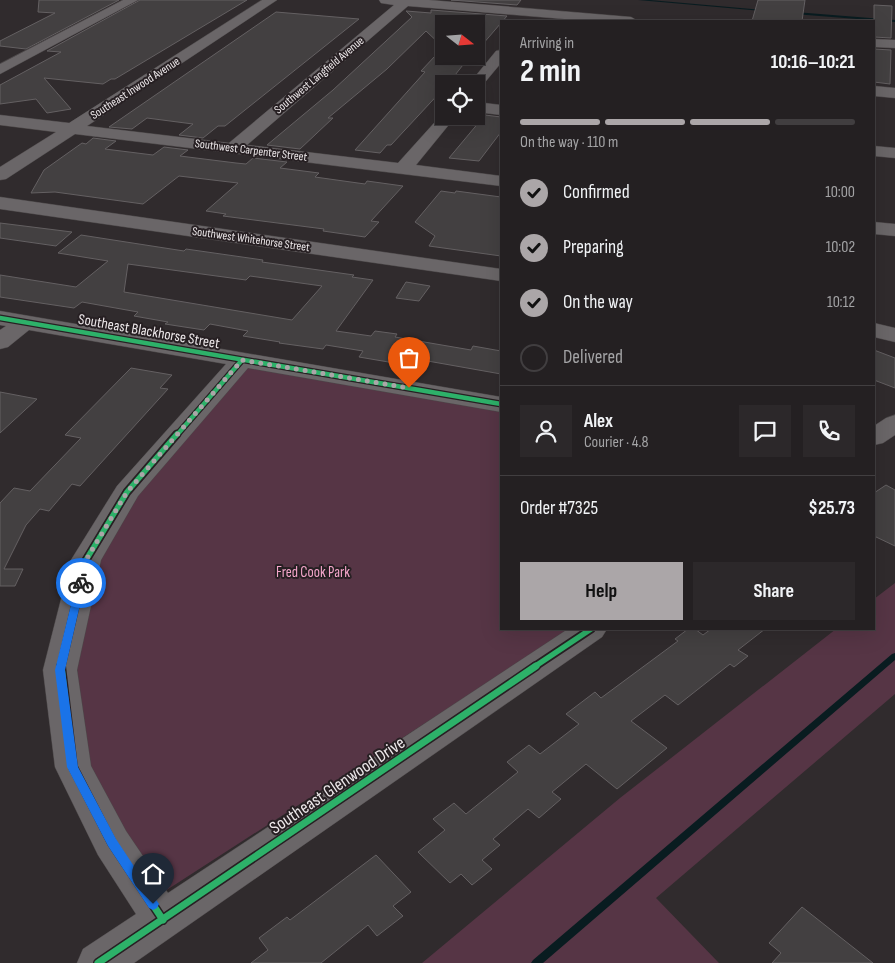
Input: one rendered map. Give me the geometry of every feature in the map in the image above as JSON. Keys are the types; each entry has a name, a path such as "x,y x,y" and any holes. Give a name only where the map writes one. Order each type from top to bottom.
{"street":[{"path":"0,70 132,0"},
{"name":"Southeast Inwood Avenue","path":"0,175 271,0"},
{"path":"385,0 532,17 606,20"},
{"path":"532,17 546,0"},
{"name":"Southwest Langfield Avenue","path":"233,148 405,2"},
{"path":"875,43 895,44"},
{"path":"484,75 500,55"},
{"path":"875,91 895,93"},
{"path":"485,108 500,110"},
{"name":"Southwest Carpenter Street","path":"0,120 500,181"},
{"path":"403,169 440,125"},
{"path":"875,151 895,153"},
{"name":"Southwest Whitehorse Street","path":"0,203 500,275"},
{"path":"875,228 895,230"},
{"name":"Southeast Blackhorse Street","path":"0,318 500,404"},
{"path":"0,342 24,322"},
{"path":"875,330 895,335"},
{"path":"163,920 112,843 73,767 60,670 86,560 127,492 242,360"},
{"path":"875,436 895,423"},
{"name":"Southeast Glenwood Drive","path":"98,963 590,630"}],"green space":[{"name":"Fred Cook Park","path":"244,364 500,409 500,630 569,630 159,895 84,755 68,676 91,575 134,493"},
{"path":"895,583 895,694 656,898 719,963 422,963 620,798 835,630 875,630 875,598"}],"building":[{"path":"39,0 119,0 26,49 0,46 0,41 55,13 38,12"},
{"path":"140,0 247,0 115,79 111,79 103,84 44,78 71,109 47,113 36,99 0,104 0,85 61,52 47,51"},
{"path":"451,0 521,0 517,5"},
{"path":"758,0 805,0 802,20 752,20"},
{"path":"874,5 892,6 891,38 875,37"},
{"path":"431,10 507,16 504,20 500,20 500,24 485,42 485,15 435,15 435,40 426,31 387,69 328,118 333,118 300,149 267,145 333,90 412,17 406,11 431,13"},
{"path":"276,12 359,19 225,126 218,126 203,138 179,135 193,124 147,118 132,129 109,127"},
{"path":"875,49 891,50 890,84 875,82"},
{"path":"435,56 435,65 463,65 455,75 435,75 435,98 391,145 387,145 380,153 355,150 425,72 421,71"},
{"path":"485,115 500,117 500,133 479,161 449,158 477,125 485,125"},
{"path":"93,138 116,141 105,149 153,155 164,147 188,150 180,156 236,163 246,164 253,158 287,162 280,168 319,173 315,177 365,184 367,181 403,186 371,221 379,222 365,237 323,231 324,229 223,216 226,214 206,211 238,183 179,176 143,204 55,192 31,193 44,170 82,143 86,144"},
{"path":"441,191 500,197 500,256 429,246 435,236 415,222"},
{"path":"0,223 72,232 56,246 0,238"},
{"path":"81,235 184,251 186,249 263,260 262,262 354,275 352,277 373,280 336,331 371,336 375,331 397,334 395,337 471,350 473,346 500,351 500,374 422,360 418,367 359,357 363,351 326,345 323,349 279,343 243,336 248,331 210,324 204,330 165,324 168,322 134,316 138,312 82,302 74,308 0,297 0,275 76,287 108,261 58,253","holes":["128,264 246,280 250,276 322,286 292,320 124,292"]},
{"path":"406,282 430,286 419,301 396,298"},
{"path":"875,350 895,358 895,388 875,380"},
{"path":"131,368 172,375 160,388 168,389 80,486 72,484 49,511 40,509 26,525 4,569 23,569 15,586 0,586 0,503 14,488 30,491 81,438 65,435"},
{"path":"0,392 37,399 0,433"},
{"path":"886,485 895,490 895,546 875,536 875,492"},
{"path":"687,630 696,630 703,635 710,630 764,630 738,650 748,656 734,667 730,664 678,705 665,695 631,721 667,748 617,789 586,764 552,792 561,799 539,818 528,809 493,839 500,845 482,860 492,869 472,885 461,874 450,883 418,852 445,830 433,819 454,803 466,814 518,772 507,762 529,745 540,754 579,724 566,714 595,692 601,698 678,641 675,639"},
{"path":"376,855 411,892 393,906 403,916 377,936 368,925 321,963 251,963 268,950 259,938 287,917 290,920"},
{"path":"802,907 873,963 772,963 781,953 769,943"}],"waterway":[{"path":"639,0 762,10"},
{"path":"795,13 895,21"},
{"path":"536,963 895,656"}],"cycle path":[{"path":"0,318 500,404"},
{"path":"163,920 112,843 73,767 60,670 86,560 127,492 242,360"},
{"path":"98,963 590,630"}],"way so far":[{"path":"81,583 86,560 127,492 242,360 409,388"}],"route":[{"path":"81,583 60,670 73,767 112,843 153,904"}]}
